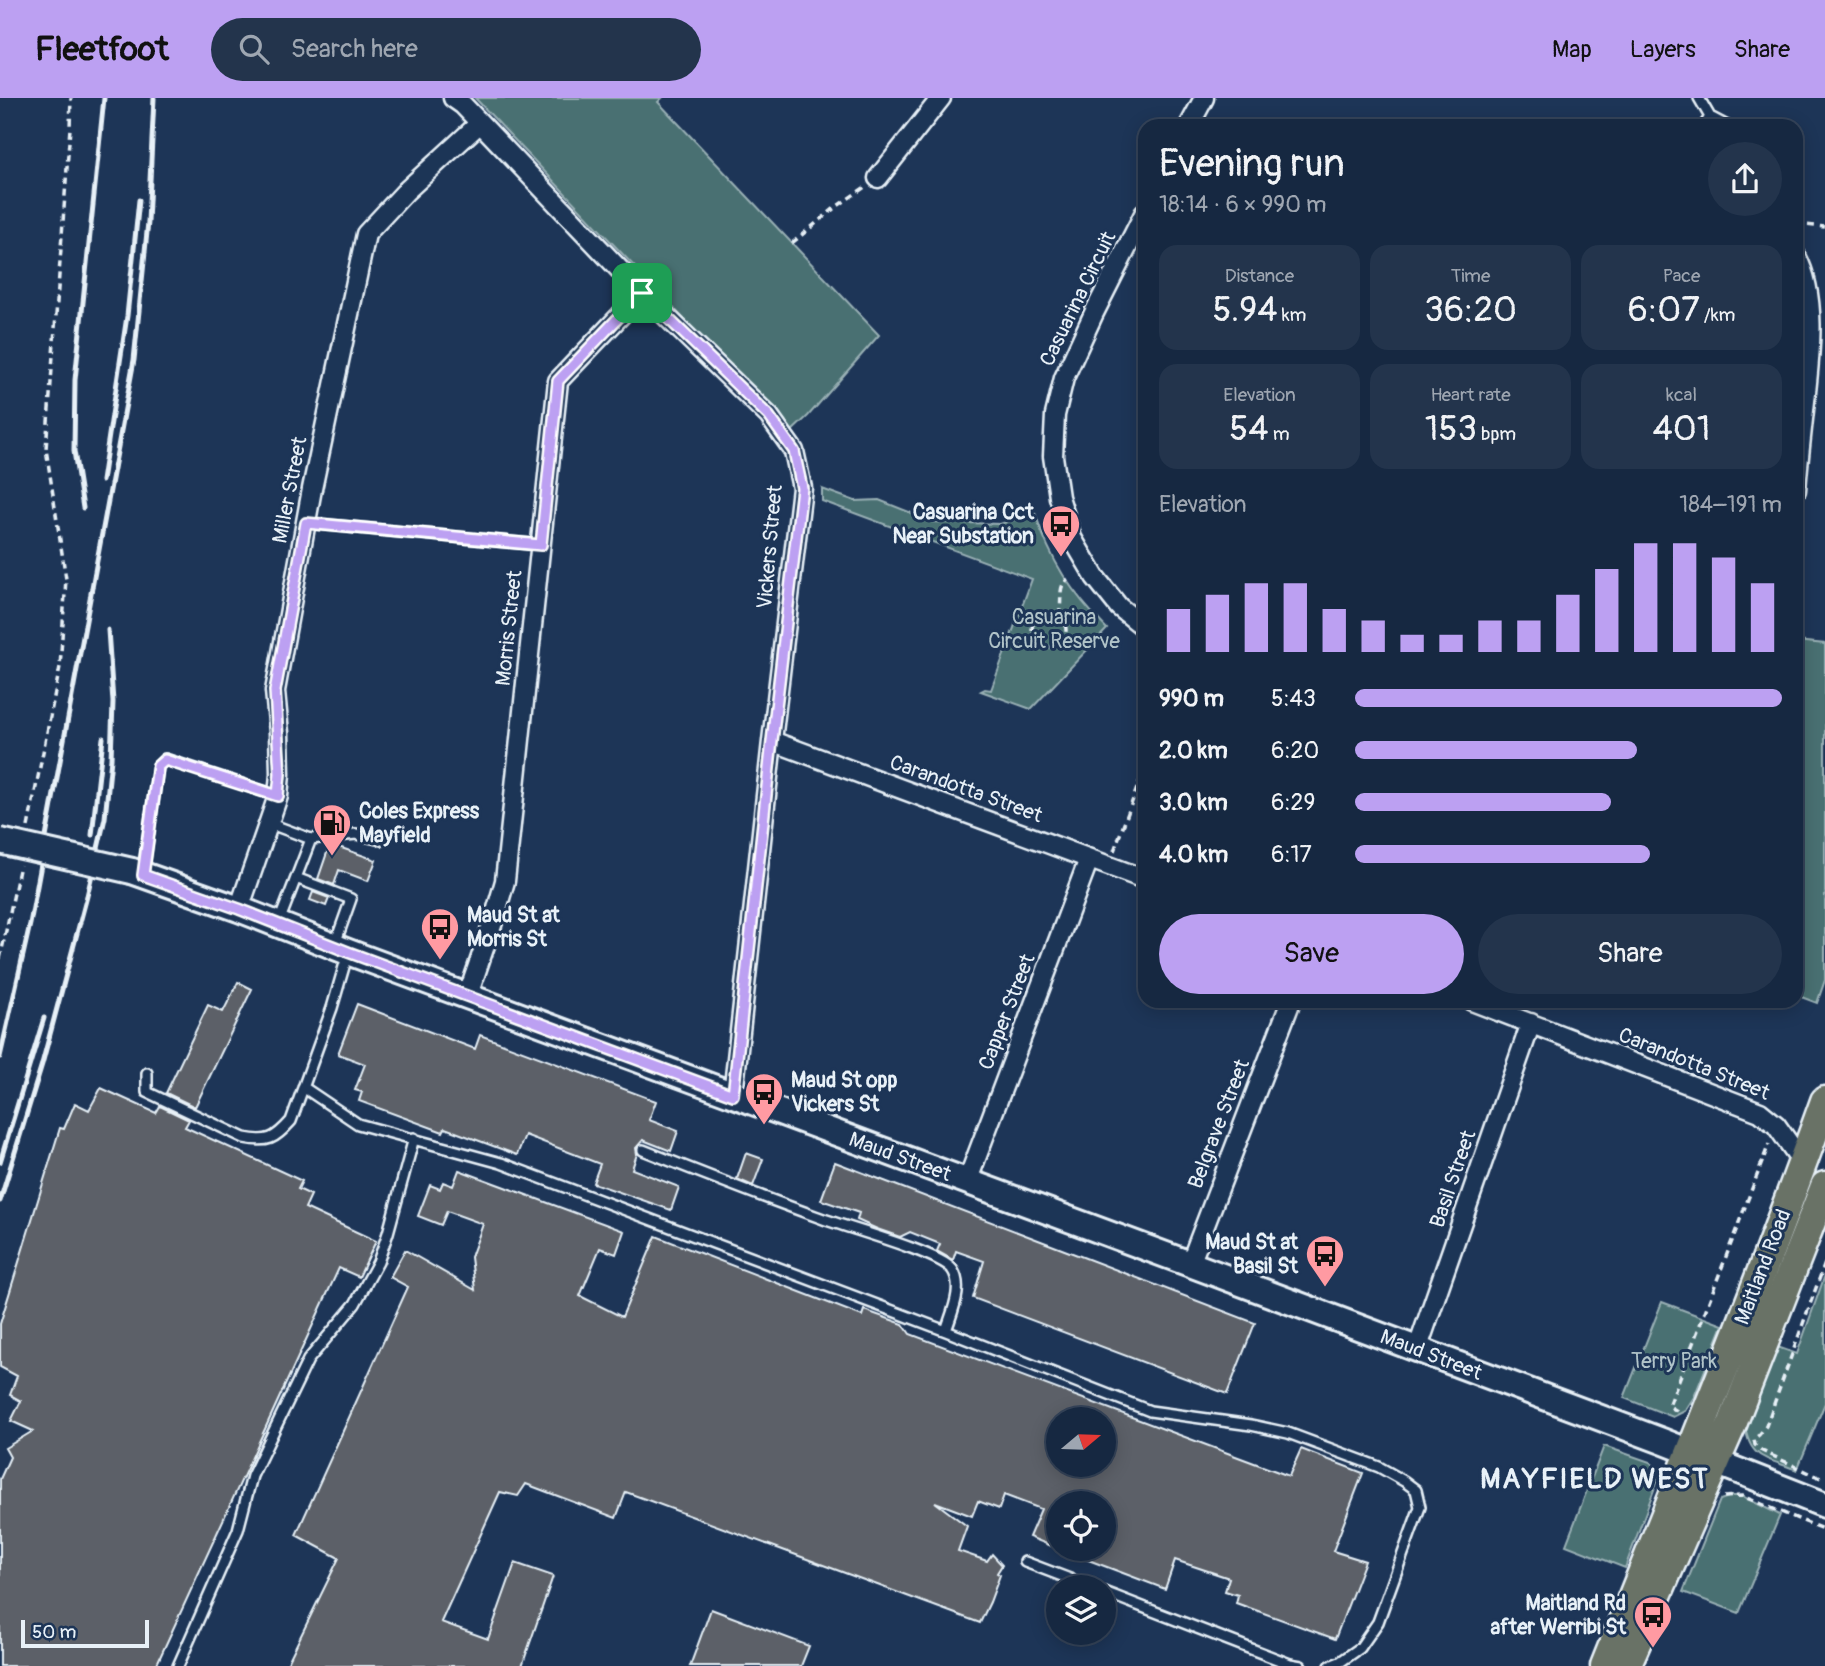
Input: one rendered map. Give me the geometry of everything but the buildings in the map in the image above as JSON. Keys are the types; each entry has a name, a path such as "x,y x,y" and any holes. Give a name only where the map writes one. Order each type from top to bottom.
{"main road":[{"name":"Maud Street","path":"0,841 137,873 239,909 1190,1264 1825,1505"},
{"name":"Maitland Road","path":"1626,1666 1703,1457 1825,1101"},
{"name":"Maitland Road","path":"1605,1666 1703,1457 1817,1230 1825,1186"}],"street":[{"name":"Vickers Street","path":"453,98 463,105 642,293 769,416 794,451 802,488 733,1095"},
{"path":"878,178 941,98"},
{"path":"1196,119 1204,98"},
{"name":"Miller Street","path":"239,909 278,796 280,774 275,691 306,523 366,234 406,191 480,123"},
{"name":"Casuarina Circuit","path":"1138,226 1064,378 1055,415 1053,456 1059,497 1072,538 1095,577 1119,607 1138,622"},
{"path":"1803,276 1810,301 1809,365 1803,423"},
{"name":"Morris Street","path":"468,995 495,919 505,881 558,381 642,293"},
{"name":"Carandotta Street","path":"772,741 1138,877"},
{"name":"Capper Street","path":"967,1182 1089,859"},
{"name":"Belgrave Street","path":"1190,1264 1288,1008"},
{"name":"Carandotta Street","path":"1491,1008 1760,1112 1776,1125 1803,1163"},
{"name":"Basil Street","path":"1417,1350 1531,1023"}],"lane":[{"path":"1699,98 1714,119"},
{"path":"306,523 541,545"},
{"path":"137,873 158,766 165,760 278,796"},
{"path":"268,823 311,839 356,834 381,840"},
{"path":"278,924 311,839"},
{"path":"147,1073 147,1092 244,1138 269,1140 290,1121 335,999 351,899 296,878"},
{"path":"303,1087 358,1124 501,1163 1150,1411 1251,1424 1287,1433 1379,1467 1404,1481 1416,1490 1420,1507 1378,1622 1360,1648 1330,1666"},
{"path":"178,1666 237,1530 252,1476 308,1360 355,1304 378,1262 414,1138"},
{"path":"643,1150 820,1218 932,1256 951,1269 956,1281 957,1295 946,1331"},
{"path":"1025,1562 1059,1575"},
{"path":"1116,1597 1301,1666"}],"path":[{"path":"26,832 60,667 66,579 46,449 71,98"},
{"path":"792,243 836,207 878,178"},
{"path":"1803,225 1825,228"},
{"path":"1058,616 1062,604 1061,586 1068,579"},
{"path":"1048,613 1058,616 1065,624 1065,636 1053,647 1041,645 1032,632 1035,622 1048,613"},
{"path":"1109,866 1138,786"},
{"path":"0,959 21,859"},
{"name":"Maitland Road","path":"1676,1410 1669,1406 1776,1125"},
{"path":"1825,1263 1766,1426 1754,1439 1755,1445 1762,1451 1825,1480"},
{"path":"1731,1496 1742,1496 1825,1530"}],"green space":[{"path":"475,98 662,98 658,102 879,335 791,432"},
{"name":"Casuarina Circuit Reserve","path":"822,489 855,501 879,500 934,522 1000,524 1035,513 1048,547 1064,576 1107,629 1031,709 981,691 991,690 1032,579 822,501"},
{"path":"1803,642 1825,644 1825,980 1817,1003 1803,998"},
{"name":"Terry Park","path":"1825,1275 1825,1403 1797,1470 1759,1455 1749,1442 1744,1419 1769,1344 1797,1354"},
{"name":"Terry Park","path":"1662,1302 1723,1325 1694,1397 1685,1411 1673,1417 1624,1398"},
{"path":"1604,1446 1650,1462 1656,1468 1658,1479 1625,1568 1566,1545"},
{"path":"1742,1496 1780,1515 1739,1613 1683,1592 1720,1500"}],"railway":[{"path":"83,508 74,451 75,380 104,98"},
{"path":"0,1057 30,924 134,360 148,222 154,98"},
{"path":"102,481 127,316 139,200"},
{"path":"0,1201 42,1064 105,818 113,702 108,630"},
{"path":"92,835 103,738"},
{"path":"0,1162 44,1018"}],"place":[{"name":"Casuarina Cct Near Substation","path":"1061,558"},
{"name":"Coles Express Mayfield","path":"332,857"},
{"name":"Maud St at Morris St","path":"440,961"},
{"name":"Maud St opp Vickers St","path":"764,1126"},
{"name":"Maud St at Basil St","path":"1325,1288"},
{"name":"Maitland Rd after Werribi St","path":"1653,1649"}],"district":[{"name":"MAYFIELD WEST","path":"1595,1479"}],"route":[{"path":"642,293 769,416 794,451 802,488 733,1095 143,875 158,766 165,760 278,796 279,733 275,691 306,523 541,545 558,381 642,293"}]}
